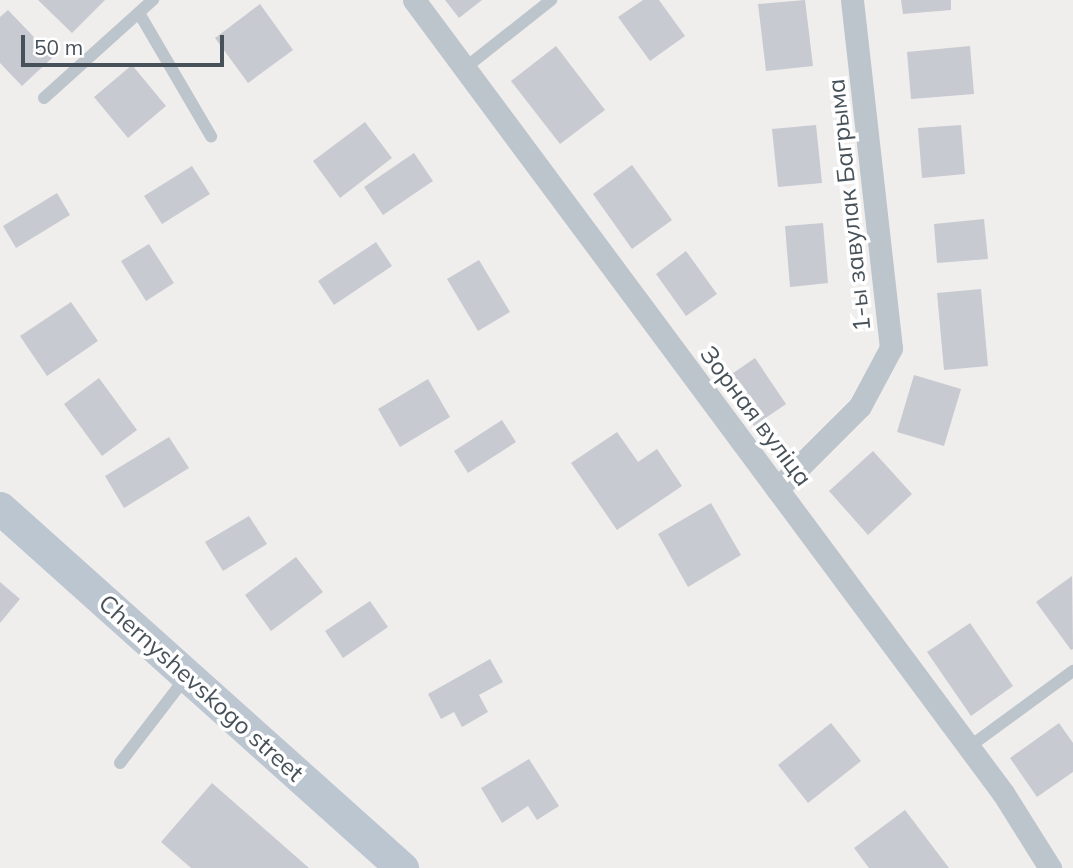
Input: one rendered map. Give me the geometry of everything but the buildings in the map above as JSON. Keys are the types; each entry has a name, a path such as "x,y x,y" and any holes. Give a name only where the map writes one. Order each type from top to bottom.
{"main road":[{"name":"Chernyshevskogo street","path":"0,508 401,868"}],"street":[{"name":"Зорная вуліца","path":"414,0 969,747 1050,868"},
{"name":"1-ы завулак Багрыма","path":"777,489 860,406 891,348 852,0"}],"lane":[{"path":"44,98 153,0"},
{"path":"465,68 551,0"},
{"path":"139,13 211,136"},
{"path":"969,747 1073,671"},
{"path":"120,763 187,676"}]}
